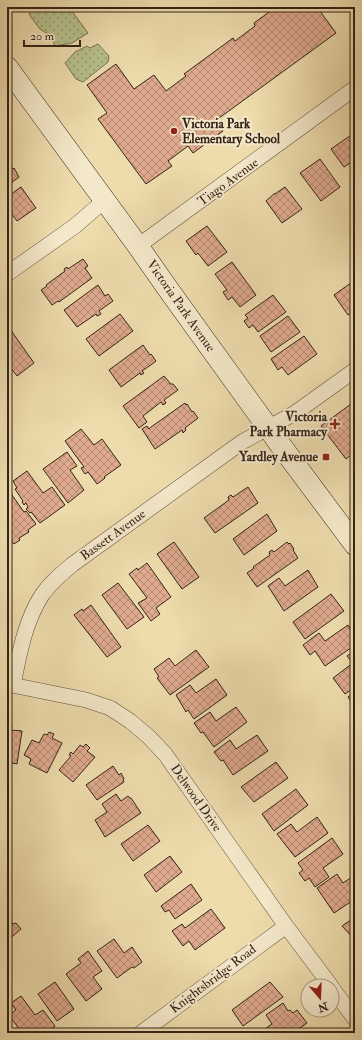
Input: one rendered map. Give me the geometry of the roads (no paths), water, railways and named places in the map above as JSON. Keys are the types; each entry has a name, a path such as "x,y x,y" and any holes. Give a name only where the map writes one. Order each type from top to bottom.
{"main road":[{"name":"Victoria Park Avenue","path":"7,67 105,200 268,428 355,545"}],"street":[{"name":"Tiago Avenue","path":"138,246 355,88"},
{"path":"7,274 75,226 105,200"},
{"path":"268,428 295,413 355,370"},
{"name":"Bassett Avenue","path":"10,684 33,611 42,595 54,580 72,564 242,442 268,428"},
{"name":"Delwood Drive","path":"10,684 86,700 110,708 130,721 149,737 165,754 324,978"},
{"name":"Knightsbridge Road","path":"141,1033 286,926"},
{"name":"Delwood Drive","path":"340,999 355,1019"}],"place":[{"name":"Victoria Park Elementary School","path":"174,131"},
{"name":"Victoria Park Pharmacy","path":"335,424"},
{"name":"Yardley Avenue","path":"326,457"}]}
